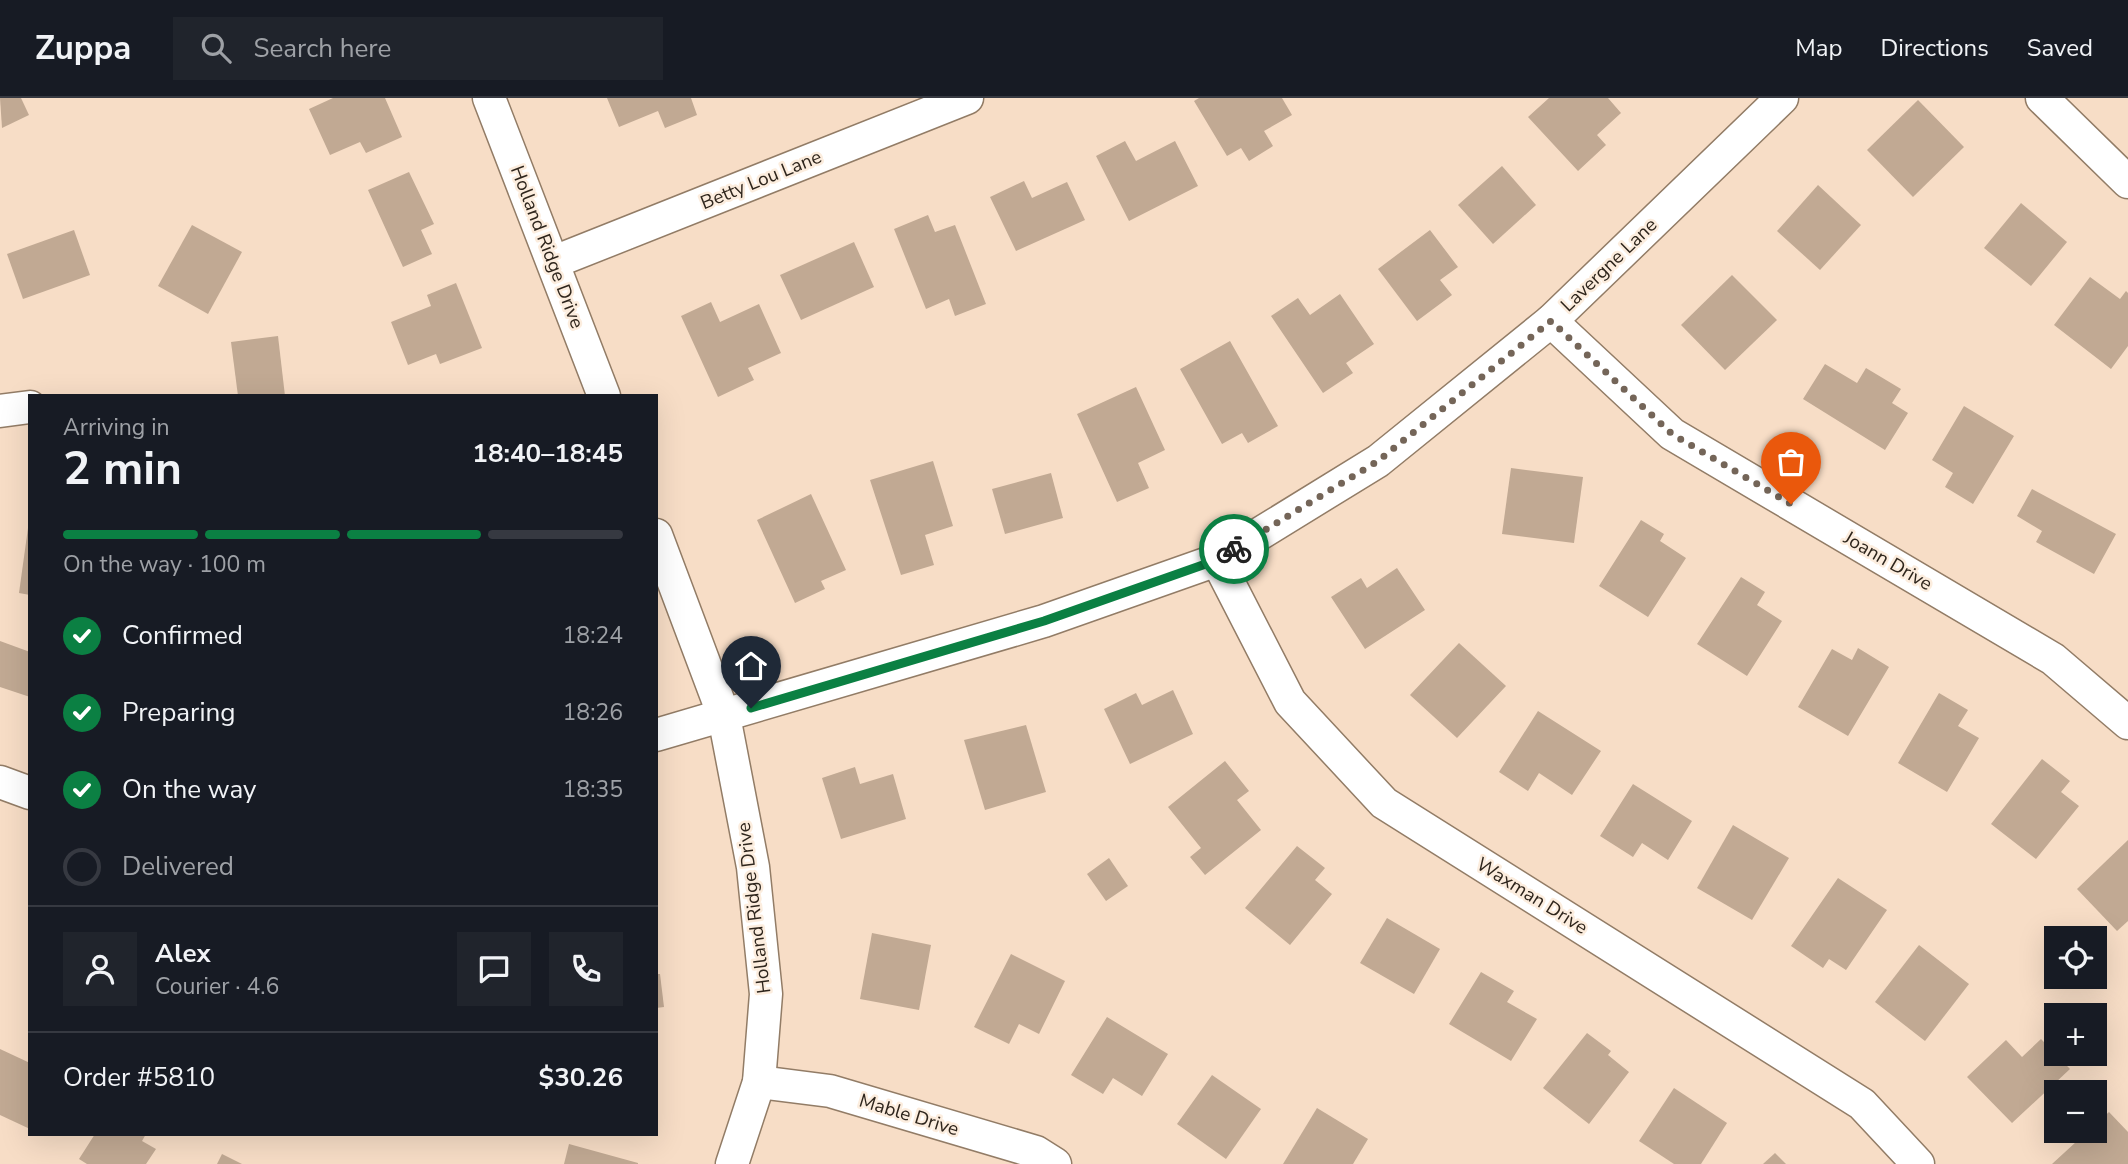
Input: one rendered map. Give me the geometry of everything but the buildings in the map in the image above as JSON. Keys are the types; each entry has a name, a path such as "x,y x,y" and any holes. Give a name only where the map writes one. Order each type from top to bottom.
{"street":[{"name":"Holland Ridge Drive","path":"489,98 603,394"},
{"name":"Lavergne Lane","path":"658,734 1044,621 1217,560 1378,461 1551,321 1782,98"},
{"path":"2042,98 2128,182"},
{"name":"Betty Lou Lane","path":"554,262 960,100"},
{"name":"Joann Drive","path":"1551,321 1672,434 2053,659 2128,723"},
{"path":"0,411 28,407"},
{"name":"Holland Ridge Drive","path":"658,541 724,716 753,867 765,994 759,1082 732,1164"},
{"name":"Waxman Drive","path":"1217,560 1290,702 1384,803 1862,1104 1918,1164"},
{"path":"0,782 28,792"},
{"name":"Mable Drive","path":"759,1082 830,1091 1036,1152 1055,1164"}],"way so far":[{"path":"1234,549 1378,461 1551,321 1672,434 1791,504"}],"route":[{"path":"751,708 1044,621 1217,560 1234,549"}]}
